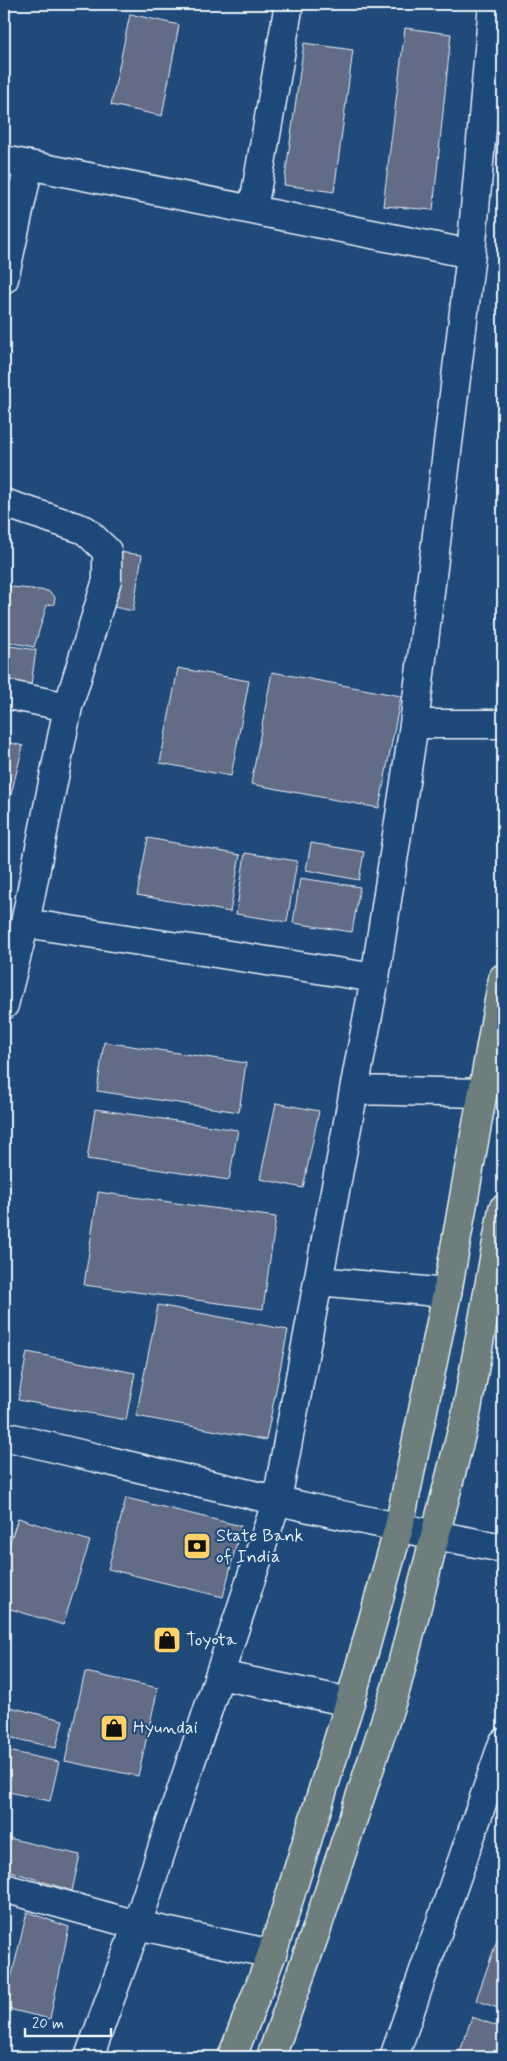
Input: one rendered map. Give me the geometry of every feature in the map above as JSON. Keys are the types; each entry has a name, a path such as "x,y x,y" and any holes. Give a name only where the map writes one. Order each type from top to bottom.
{"main road":[{"path":"232,2057 272,1954 350,1702 399,1527 447,1293 503,978"},
{"path":"271,2057 316,1931 396,1688 466,1415 503,1209"}],"street":[{"path":"253,209 289,4"},
{"path":"89,2057 137,1925 277,1500 375,978 414,724 471,254 494,4"},
{"path":"4,279 16,162 471,254"},
{"path":"4,503 85,530 107,551 107,580 68,707 25,923 4,1005"},
{"path":"4,694 68,707"},
{"path":"414,724 503,724"},
{"path":"25,923 375,978"},
{"path":"355,1090 482,1093"},
{"path":"318,1281 447,1293"},
{"path":"4,1436 277,1500 503,1548"},
{"path":"220,1675 350,1702"},
{"path":"394,2057 503,1743"},
{"path":"4,1888 137,1925 272,1954"}],"building":[{"path":"130,14 179,25 162,116 111,105"},
{"path":"405,28 451,34 433,210 383,206"},
{"path":"304,43 353,50 334,192 284,185"},
{"path":"118,552 142,555 133,611 109,606"},
{"path":"4,586 48,591 55,597 54,604 47,605 34,647 4,641"},
{"path":"4,645 36,650 31,685 4,680"},
{"path":"178,668 249,681 231,776 160,763"},
{"path":"272,672 401,696 379,808 251,784"},
{"path":"4,741 23,746 4,823"},
{"path":"148,838 240,855 230,912 137,895"},
{"path":"311,843 364,852 359,880 306,870"},
{"path":"245,853 297,861 287,922 236,914"},
{"path":"300,878 360,887 352,932 293,923"},
{"path":"104,1042 246,1063 239,1112 97,1091"},
{"path":"276,1103 319,1111 303,1188 260,1179"},
{"path":"95,1109 238,1130 229,1180 87,1159"},
{"path":"98,1192 276,1217 263,1309 84,1285"},
{"path":"158,1305 288,1330 266,1440 136,1416"},
{"path":"27,1352 135,1373 126,1420 18,1400"},
{"path":"126,1498 241,1526 223,1597 108,1569"},
{"path":"18,1518 90,1541 63,1625 4,1607 4,1560"},
{"path":"85,1672 158,1688 138,1776 65,1761"},
{"path":"6,1706 63,1720 56,1748 4,1736"},
{"path":"4,1750 59,1762 50,1801 4,1791"},
{"path":"4,1837 80,1855 72,1891 4,1869"},
{"path":"27,1912 69,1927 50,2019 4,2008"},
{"path":"503,1923 503,2010 476,2000"},
{"path":"472,2017 503,2028 503,2057 458,2057"}],"place":[{"name":"State Bank of India","path":"197,1546"},
{"name":"Toyota","path":"167,1640"},
{"name":"Hyundai","path":"114,1728"}]}
